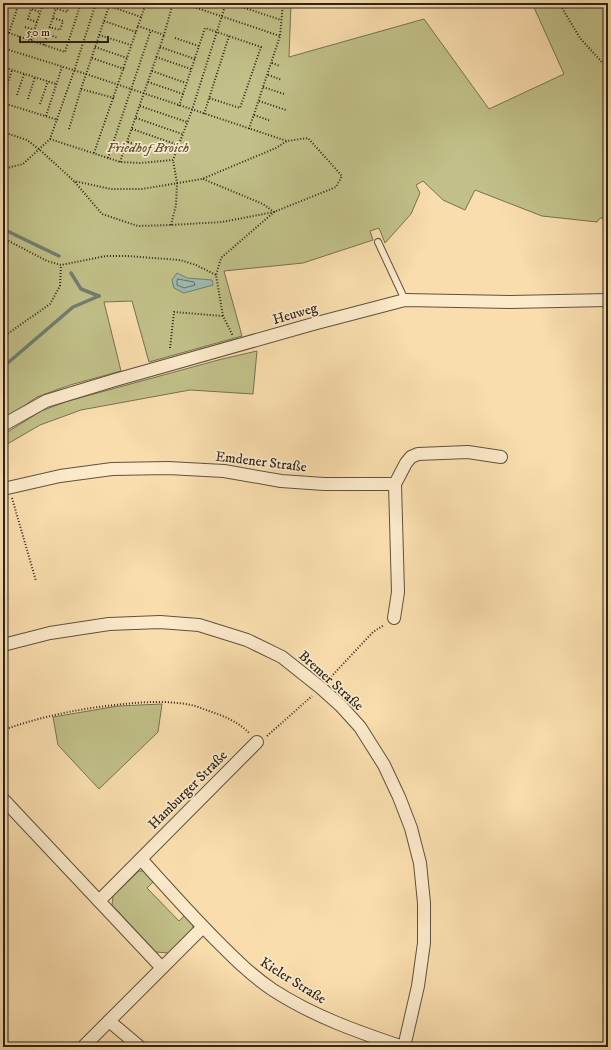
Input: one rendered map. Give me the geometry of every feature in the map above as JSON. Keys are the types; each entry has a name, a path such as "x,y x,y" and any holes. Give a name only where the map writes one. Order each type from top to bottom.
{"street":[{"name":"Heuweg","path":"3,425 46,401 239,345 405,300 510,302 608,300"},
{"path":"394,618 398,592 395,484 406,463 411,457 418,454 468,452 501,457"},
{"name":"Emdener Straße","path":"6,488 60,476 112,470 168,468 224,471 281,481 324,484 395,484"},
{"name":"Bremer Straße","path":"3,645 50,633 110,624 160,622 199,625 247,640 282,657 341,706 360,727 384,765 412,828 420,863 424,903 424,943 418,986 404,1047"},
{"name":"Hamburger Straße","path":"141,859 257,742"},
{"path":"3,799 162,968"},
{"path":"99,901 141,859"},
{"name":"Kieler Straße","path":"141,859 243,968 272,990 307,1010 348,1028 404,1047"},
{"path":"83,1047 203,927"},
{"path":"109,1021 140,1047"}],"lane":[{"path":"378,242 405,300"}],"path":[{"path":"9,33 19,3"},
{"path":"31,40 42,3 68,12 70,3"},
{"path":"3,31 65,52 80,3"},
{"path":"3,170 23,164 40,150 50,139 58,120 96,3"},
{"path":"69,129 110,3"},
{"path":"132,3 144,7"},
{"path":"94,153 146,3"},
{"path":"120,162 164,35 173,3"},
{"path":"182,3 280,36"},
{"path":"171,226 176,205 177,183 173,160 192,110 226,3"},
{"path":"230,3 239,4 281,20"},
{"path":"249,129 280,36 283,3"},
{"path":"559,3 580,38 608,69"},
{"path":"109,6 141,17"},
{"path":"44,45 56,8"},
{"path":"37,22 28,19 31,9 40,12"},
{"path":"50,27 60,30 63,21 53,18"},
{"path":"104,21 136,32"},
{"path":"138,26 164,35"},
{"path":"25,27 34,30"},
{"path":"179,106 205,28 261,47 240,108 209,98"},
{"path":"108,158 151,30"},
{"path":"47,34 58,38"},
{"path":"100,35 132,45"},
{"path":"204,114 229,36"},
{"path":"175,38 199,46"},
{"path":"95,47 127,58"},
{"path":"160,47 195,59"},
{"path":"3,48 86,74 287,142"},
{"path":"92,58 124,69"},
{"path":"156,58 191,69"},
{"path":"272,63 280,66"},
{"path":"3,67 56,84"},
{"path":"46,116 62,67"},
{"path":"5,92 12,70"},
{"path":"152,71 186,83"},
{"path":"17,95 24,73"},
{"path":"267,75 282,80"},
{"path":"28,99 35,77"},
{"path":"40,104 48,81"},
{"path":"148,82 183,94"},
{"path":"263,87 284,94"},
{"path":"81,89 114,98"},
{"path":"259,101 286,110"},
{"path":"3,102 58,120"},
{"path":"140,106 187,122"},
{"path":"254,115 271,121"},
{"path":"136,118 183,134"},
{"path":"132,129 178,145"},
{"path":"3,132 27,140 40,150 74,181 102,214 138,226 171,226 222,222 274,212 336,187 342,176 308,138 287,142 202,179 142,189 111,189 74,181"},
{"path":"50,139 120,162 140,163 173,160"},
{"path":"128,142 148,149"},
{"path":"202,179 263,204 274,212"},
{"path":"239,345 224,316 216,275 221,258 274,212"},
{"path":"3,238 47,261 61,265 106,256 127,256 180,260 196,265 216,275"},
{"path":"3,337 50,304 60,286 61,265"},
{"path":"170,348 174,312 224,316"},
{"path":"6,488 36,581"},
{"path":"321,688 374,632 394,618"},
{"path":"3,730 28,721 69,711 133,703 162,702 192,705 226,716 245,728 257,742 269,735 308,699"}],"green space":[{"name":"Friedhof Broich","path":"3,3 291,3 289,57 424,19 489,109 564,74 532,3 608,3 608,219 600,218 597,222 542,216 475,190 465,210 443,200 423,181 416,185 420,193 411,214 385,243 379,228 370,231 373,240 303,263 224,271 242,336 149,362 132,301 104,302 121,371 70,385 37,397 3,420"},
{"path":"257,351 253,394 190,390 81,410 40,425 9,443 3,449 3,437 6,433 41,411 68,401 222,359"},
{"path":"162,704 158,732 99,789 58,745 53,717 118,706"},
{"path":"139,871 147,871 154,881 147,888 179,921 186,914 193,923 193,931 168,953 156,952 112,905 113,896"}],"water":[{"path":"177,273 187,278 212,280 213,285 184,293 174,288 172,280"}],"waterway":[{"path":"3,229 59,256"},
{"path":"71,273 81,289 99,296"},
{"path":"3,367 73,307 99,296"}]}
